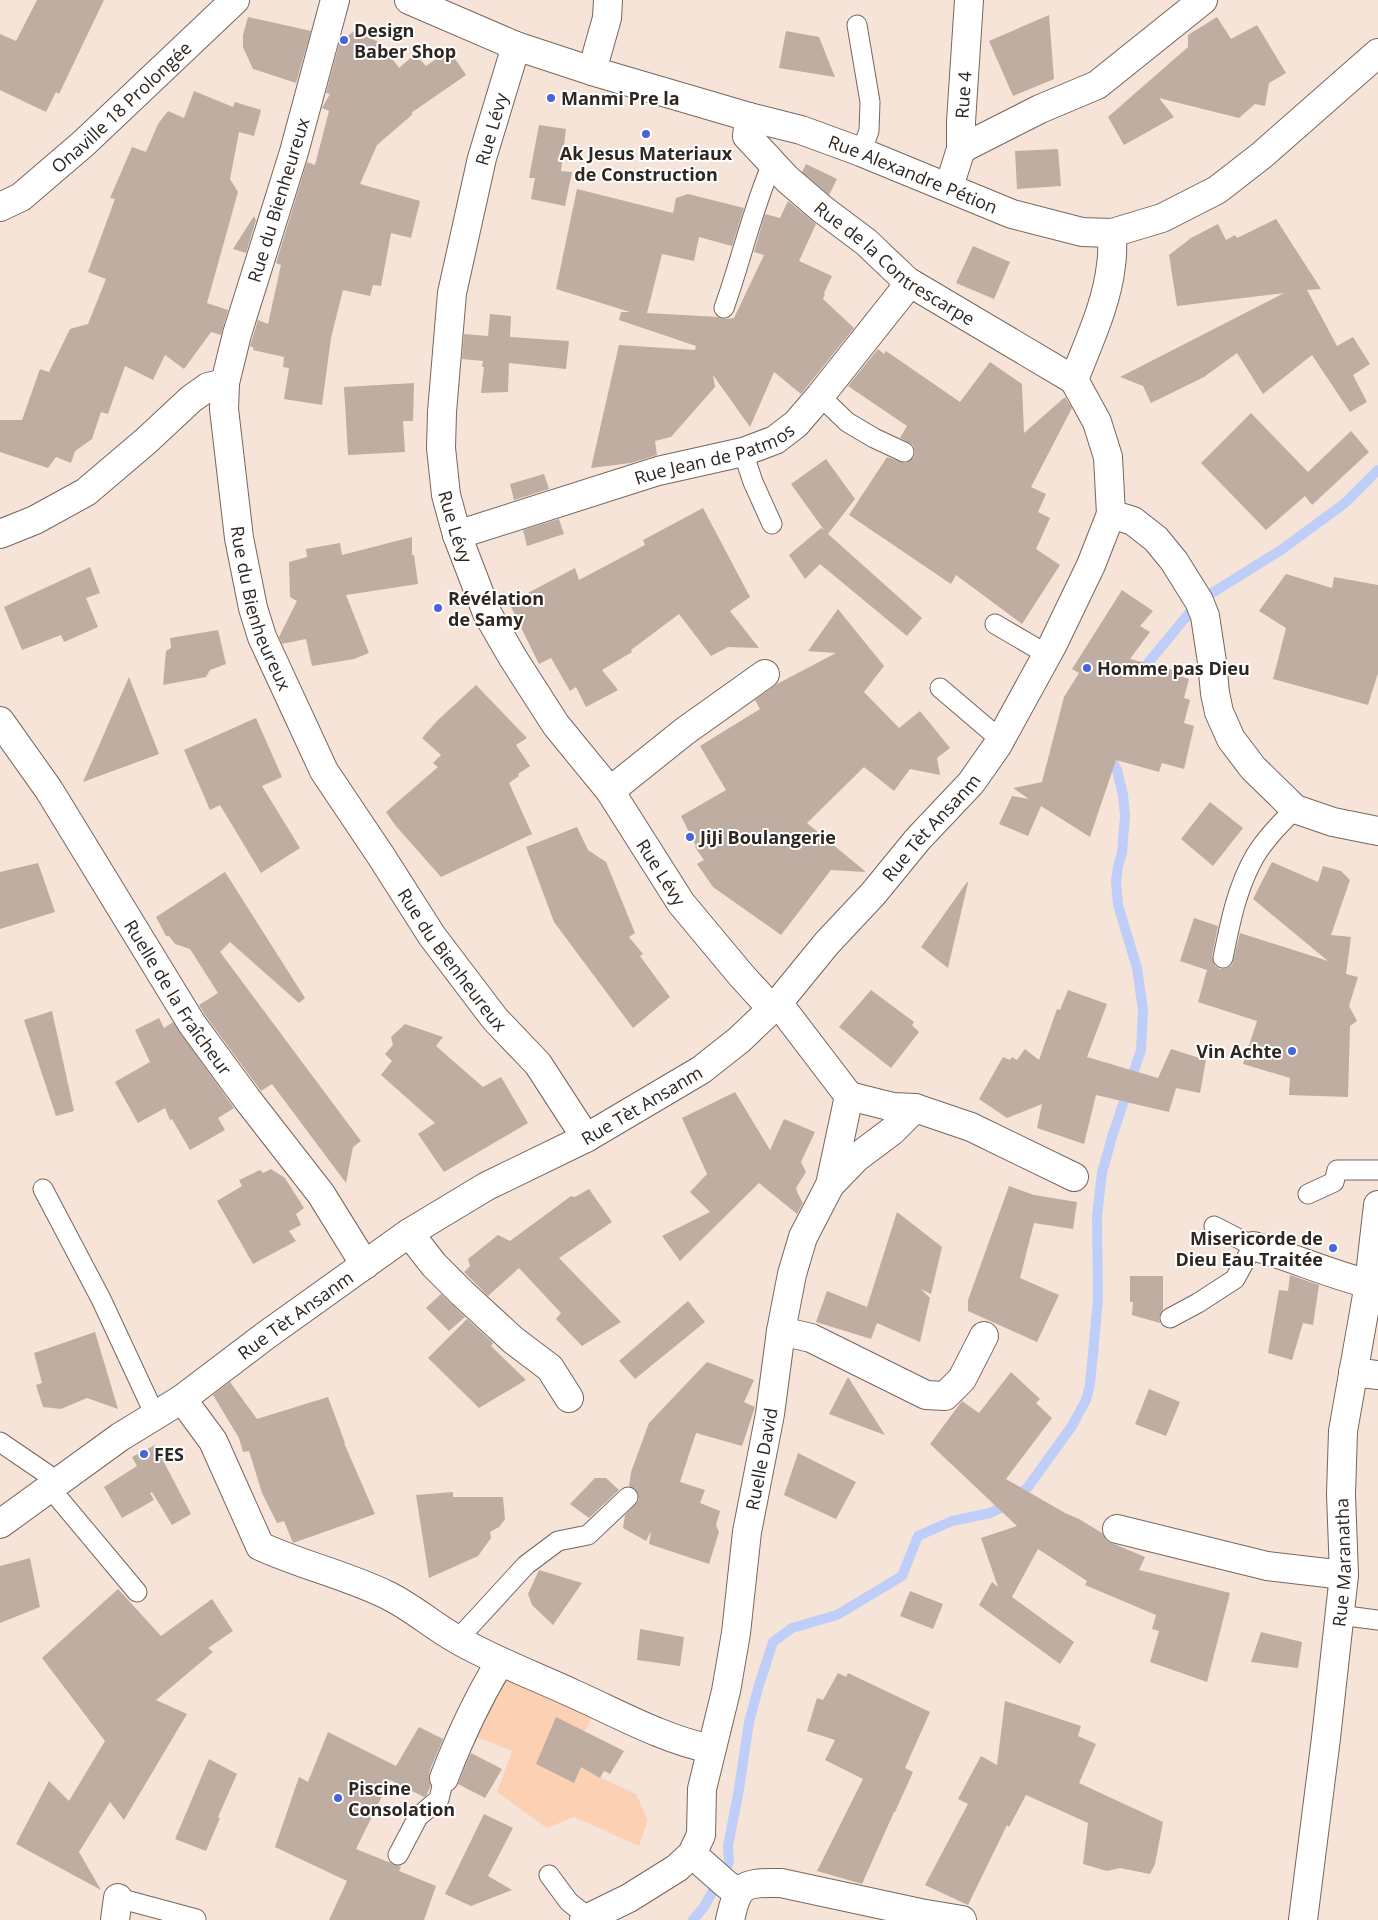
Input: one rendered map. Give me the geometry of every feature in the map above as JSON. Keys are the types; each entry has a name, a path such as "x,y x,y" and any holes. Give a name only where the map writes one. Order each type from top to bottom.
{"street":[{"name":"Onaville 18 Prolongée","path":"0,207 21,197 84,144 235,0"},
{"name":"Rue du Bienheureux","path":"335,0 294,152 237,334 226,383 224,409 239,538 253,608 262,637 320,762 432,936 495,1019 538,1064 586,1138"},
{"name":"Rue Alexandre Pétion","path":"409,0 516,46 592,71 748,117 801,130 949,187 1012,214 1082,232 1112,234 1162,218 1217,190 1262,155 1378,53"},
{"path":"592,71 606,18 608,0"},
{"name":"Rue 4","path":"949,187 961,149 969,0"},
{"path":"961,149 1040,109 1097,85 1203,0"},
{"name":"Rue Lévy","path":"516,46 482,158 452,293 442,412 441,448 446,495 457,535 488,613 513,658 556,726 610,791 681,904 741,975 775,1006"},
{"name":"Rue de la Contrescarpe","path":"748,117 747,136 772,164 822,209 866,242 908,281 1074,380"},
{"path":"1112,234 1112,263 1108,284 1095,326 1074,380 1097,422 1108,457 1110,514 1133,521 1156,539 1174,561 1199,602 1205,616 1219,712 1232,739 1253,768 1295,809 1334,822 1378,831"},
{"name":"Rue Jean de Patmos","path":"457,535 658,471 743,452 775,440 796,424 820,396 901,294 908,281"},
{"path":"0,534 59,508 86,492 146,441 191,399 208,387 226,383"},
{"name":"Rue Tèt Ansanm","path":"0,1524 120,1437 182,1399 265,1336 410,1233 487,1186 586,1138 701,1070 739,1040 775,1006 827,943 873,894 918,839 970,783 1001,740 1048,655 1091,566 1110,514"},
{"path":"610,791 684,730 765,674"},
{"name":"Ruelle de la Fraîcheur","path":"0,721 49,790 192,1024 247,1099 321,1194 365,1265"},
{"path":"775,1006 849,1096 893,1107 915,1108 971,1127 1074,1177"},
{"name":"Ruelle David","path":"730,1920 717,1876 701,1835 702,1789 726,1691 736,1634 747,1532 770,1414 781,1331 792,1274 803,1237 830,1185 849,1096"},
{"path":"830,1185 856,1158 892,1131 915,1108"},
{"name":"Rue Maranatha","path":"1303,1920 1344,1575 1341,1494 1343,1431 1365,1374 1369,1284 1378,1204"},
{"path":"410,1233 434,1265 462,1293 512,1340 550,1368 569,1398"},
{"path":"1253,1246 1278,1253 1342,1277 1369,1284"},
{"path":"781,1331 811,1338 926,1395 945,1396 962,1379 984,1336"},
{"path":"182,1399 213,1441 260,1546 277,1554 318,1566 388,1595 457,1640 500,1662 644,1727 688,1744 711,1749"},
{"path":"1117,1529 1267,1566 1344,1575"},
{"path":"444,1778 482,1695 500,1662"},
{"path":"586,1919 629,1898 678,1868 717,1876 745,1886 781,1883 920,1913 962,1920"}],"lane":[{"path":"857,25 870,102 869,131 861,152"},
{"path":"724,308 739,265 760,191 772,164"},
{"path":"820,396 847,422 874,438 904,452"},
{"path":"743,452 753,482 772,524"},
{"path":"995,624 1048,655"},
{"path":"940,688 1001,740"},
{"path":"1223,958 1242,882 1256,855 1270,835 1295,809"},
{"path":"1308,1194 1334,1182 1337,1170 1378,1170"},
{"path":"43,1189 101,1299 155,1415"},
{"path":"1170,1318 1198,1303 1235,1279 1253,1246 1214,1226"},
{"path":"0,1442 47,1474 53,1486 137,1592"},
{"path":"457,1640 526,1565 558,1541 588,1535 628,1497"},
{"path":"1339,1615 1378,1620"},
{"path":"398,1855 418,1817 439,1799 444,1778"},
{"path":"549,1875 568,1902 586,1919"},
{"path":"117,1909 196,1919"}],"shaded area":[{"path":"508,1675 594,1713 577,1747 587,1771 636,1794 648,1820 639,1846 574,1817 547,1828 497,1792 512,1751 472,1735"}],"building":[{"path":"37,0 104,0 59,94 56,92 46,112 0,90 0,34 16,41"},
{"path":"1049,15 1054,79 1013,96 989,41"},
{"path":"248,17 311,31 296,83 253,69 243,47 243,35"},
{"path":"1217,17 1231,39 1257,25 1286,73 1269,83 1265,106 1255,104 1239,118 1159,98 1174,117 1124,145 1108,117 1188,47 1188,35"},
{"path":"354,31 381,43 399,68 415,54 426,66 449,50 466,75 411,113 413,114 377,145 360,184 420,201 411,238 391,233 381,286 373,285 370,296 343,290 331,338 322,405 284,399 289,368 283,367 284,357 253,350 254,348 250,346 258,320 268,324 281,265 276,263 307,162 315,165 329,111 322,108 330,94 326,93 341,37 345,38"},
{"path":"786,31 819,37 835,77 779,68"},
{"path":"194,91 233,107 235,102 261,110 254,136 239,132 230,179 238,192 207,303 228,310 221,335 211,332 184,369 165,355 153,380 125,366 108,414 101,412 92,439 75,451 71,463 56,457 48,468 0,452 0,420 22,420 40,369 49,372 70,329 88,324 106,279 88,272 115,199 110,198 132,147 146,152 158,124 168,111 184,118"},
{"path":"539,125 566,129 561,171 572,172 565,206 531,199 535,178 529,178"},
{"path":"1058,149 1061,186 1017,189 1015,151"},
{"path":"806,164 837,179 829,195 802,172"},
{"path":"577,189 673,213 676,198 688,194 744,208 732,246 699,237 694,261 662,254 647,313 726,319 734,318 764,255 754,252 765,214 780,218 788,201 816,224 799,261 832,276 823,299 854,328 801,394 774,372 750,427 713,375 715,387 671,437 655,441 657,455 631,463 591,468 619,345 695,350 696,346 619,320 621,312 630,312 556,289"},
{"path":"254,216 256,220 246,253 233,249"},
{"path":"1276,219 1321,289 1307,290 1337,346 1353,337 1370,364 1353,375 1367,402 1350,412 1312,355 1263,394 1237,353 1204,377 1151,403 1143,386 1120,377 1284,293 1177,306 1169,255 1191,238 1218,224 1226,240 1235,235 1237,238"},
{"path":"973,246 1010,262 994,299 956,283"},
{"path":"490,314 511,316 510,337 569,341 566,369 509,363 508,392 481,393 483,361 462,359 464,334 488,336"},
{"path":"878,349 884,354 886,351 960,402 990,362 1022,384 1024,433 1065,397 1072,408 1031,487 1046,494 1038,512 1050,518 1036,549 1060,565 1022,624 956,575 951,584 849,515 887,457 905,463 914,457 915,452 913,445 900,438 907,426 848,386"},
{"path":"414,383 413,421 403,421 405,452 348,455 344,387"},
{"path":"1251,413 1308,472 1351,431 1369,452 1312,505 1305,496 1266,530 1201,463"},
{"path":"826,459 855,499 828,534 922,618 907,636 820,564 805,579 789,555 821,528 824,530 791,484"},
{"path":"544,474 549,489 514,500 510,484"},
{"path":"703,508 750,597 730,611 759,648 728,647 711,656 679,614 631,650 632,652 602,670 618,690 586,707 576,687 570,691 551,658 539,664 509,603 575,568 579,580 645,545 643,540"},
{"path":"559,519 564,534 527,546 523,530"},
{"path":"412,537 412,555 414,555 418,584 346,595 369,653 354,659 312,666 306,639 282,644 279,637 297,601 290,597 289,562 307,557 306,549 340,543 342,555"},
{"path":"90,567 100,593 86,598 98,627 64,642 61,635 22,650 4,607"},
{"path":"1286,574 1332,588 1334,577 1378,585 1378,673 1368,705 1273,679 1286,628 1259,611"},
{"path":"1122,590 1153,611 1140,626 1150,632 1130,659 1181,672 1180,676 1189,679 1184,698 1190,700 1184,723 1194,726 1184,769 1162,763 1159,772 1116,760 1090,837 1041,806 1028,836 999,824 1012,796 1029,799 1013,788 1042,782 1064,697 1079,673 1072,669"},
{"path":"838,609 884,666 864,692 899,728 920,711 950,748 937,758 940,775 910,769 894,791 864,767 807,823 866,872 831,870 781,935 713,887 697,864 704,860 695,847 681,816 726,790 700,746 760,709 755,700 777,684 836,653 808,651"},
{"path":"218,630 226,664 210,670 206,677 163,685 166,651 171,648 170,638"},
{"path":"129,677 159,754 83,782"},
{"path":"476,685 527,738 516,745 530,766 509,783 532,834 441,877 395,825 386,812 438,767 433,763 441,755 422,738 438,720"},
{"path":"256,718 282,777 262,786 300,848 261,873 220,805 210,810 184,750"},
{"path":"1210,802 1243,828 1213,866 1181,839"},
{"path":"577,827 588,850 606,862 635,933 629,937 643,954 640,956 670,997 633,1028 554,922 526,847"},
{"path":"1272,862 1318,882 1323,866 1341,871 1350,880 1331,935 1351,937 1346,974 1358,977 1349,1006 1357,1021 1350,1026 1348,1097 1289,1095 1290,1078 1243,1064 1257,1021 1198,1002 1207,970 1180,961 1194,918 1218,926 1212,956 1215,966 1220,969 1232,965 1240,933 1328,961 1253,899"},
{"path":"38,863 55,912 0,929 0,872"},
{"path":"225,872 305,998 299,1003 230,942 220,952 361,1141 353,1147 346,1183 272,1084 261,1091 205,1015 199,1005 218,993 190,949 175,944 169,936 166,936 156,917"},
{"path":"968,883 948,968 921,947"},
{"path":"871,990 914,1022 912,1025 919,1032 891,1068 839,1027"},
{"path":"1068,990 1107,1004 1087,1057 1158,1078 1171,1049 1206,1060 1200,1093 1176,1088 1169,1112 1096,1095 1084,1144 1037,1128 1042,1104 1007,1118 979,1099 1003,1057 1010,1060 1012,1057 1017,1060 1025,1049 1039,1060 1057,1009 1060,1010"},
{"path":"52,1011 74,1111 56,1116 24,1020"},
{"path":"159,1018 164,1028 173,1022 234,1108 218,1118 225,1130 190,1150 172,1119 170,1120 165,1108 138,1123 115,1082 150,1062 135,1030"},
{"path":"405,1024 443,1037 436,1046 483,1087 501,1077 528,1123 444,1172 418,1134 435,1123 381,1075 392,1061 385,1054 393,1045 391,1037"},
{"path":"735,1092 770,1150 784,1119 815,1132 801,1162 806,1172 796,1188 803,1203 797,1214 759,1183 680,1261 662,1236 710,1212 690,1192 707,1174 682,1118"},
{"path":"271,1169 285,1178 304,1208 296,1214 301,1225 289,1231 296,1241 253,1264 217,1201 242,1186 239,1180 260,1170 263,1173"},
{"path":"1009,1186 1034,1195 1077,1202 1073,1229 1034,1223 1020,1278 1059,1295 1037,1342 968,1311 968,1300"},
{"path":"589,1189 612,1222 559,1258 621,1322 582,1346 556,1319 561,1313 519,1268 488,1296 464,1272 470,1266 468,1259 498,1235 510,1241 571,1196 575,1197"},
{"path":"897,1212 942,1247 931,1294 921,1289 930,1298 920,1342 877,1323 871,1339 816,1322 827,1291 867,1307"},
{"path":"1290,1275 1319,1285 1313,1325 1303,1323 1292,1360 1268,1353 1279,1290 1288,1291"},
{"path":"1130,1276 1163,1276 1163,1309 1159,1317 1160,1323 1132,1315 1133,1302 1130,1302"},
{"path":"441,1294 465,1317 449,1331 426,1308"},
{"path":"688,1301 705,1322 635,1379 619,1361"},
{"path":"467,1319 493,1343 491,1346 526,1380 479,1408 428,1358"},
{"path":"95,1332 118,1409 87,1398 61,1409 43,1407 36,1385 42,1383 34,1353"},
{"path":"707,1362 754,1380 744,1402 755,1407 742,1446 696,1433 680,1482 705,1490 700,1503 720,1511 716,1525 719,1532 709,1564 649,1544 651,1531 646,1541 623,1528 625,1515 639,1500 636,1490 629,1486 631,1472 649,1423"},
{"path":"1011,1372 1040,1399 1036,1403 1052,1418 1006,1479 1102,1533 1107,1541 1145,1557 1139,1570 1230,1593 1207,1682 1150,1662 1159,1631 1152,1629 1156,1615 1085,1585 1087,1581 1038,1549 1012,1597 1074,1642 1060,1664 979,1605 992,1582 998,1587 981,1538 1017,1526 930,1444 962,1401 979,1413"},
{"path":"848,1377 885,1435 829,1414"},
{"path":"230,1382 257,1419 328,1397 344,1443 375,1514 293,1543 284,1521 277,1523 262,1493 249,1451 243,1452 239,1438 213,1395"},
{"path":"1149,1389 1180,1402 1166,1436 1135,1424"},
{"path":"155,1445 191,1514 172,1525 152,1492 150,1493 154,1500 122,1518 104,1487 137,1466 132,1457"},
{"path":"798,1453 856,1482 836,1519 784,1495"},
{"path":"595,1478 606,1478 619,1490 589,1518 570,1504"},
{"path":"453,1492 453,1497 503,1497 505,1519 499,1527 490,1532 491,1538 478,1556 429,1578 416,1495"},
{"path":"30,1558 40,1607 0,1623 0,1566"},
{"path":"539,1570 582,1583 553,1625 532,1605 528,1594"},
{"path":"118,1589 161,1636 212,1599 233,1631 208,1648 213,1652 156,1700 187,1714 124,1820 110,1802 79,1852 101,1890 16,1844 49,1781 69,1801 105,1741 42,1658"},
{"path":"910,1591 943,1604 933,1629 900,1616"},
{"path":"640,1629 684,1637 680,1666 637,1660"},
{"path":"1261,1632 1302,1642 1298,1668 1251,1662"},
{"path":"838,1673 846,1677 848,1673 930,1712 905,1768 913,1772 862,1884 817,1871 863,1779 825,1760 835,1740 807,1731 817,1698 823,1700"},
{"path":"1005,1701 1081,1726 1078,1736 1096,1744 1079,1783 1163,1822 1155,1864 1150,1874 1120,1868 1107,1871 1083,1864 1088,1823 1026,1795 1009,1827 1007,1825 968,1905 925,1885 968,1804 958,1799 981,1756 997,1765"},
{"path":"556,1717 624,1751 610,1774 604,1771 600,1778 581,1767 574,1783 536,1764"},
{"path":"419,1727 443,1739 429,1772 431,1785 426,1796 424,1797 390,1780 356,1849 401,1867 399,1871 436,1886 424,1920 329,1920 347,1881 275,1847 299,1777 308,1782 328,1732 396,1766"},
{"path":"471,1753 502,1769 485,1798 458,1784"},
{"path":"209,1759 237,1774 218,1817 220,1818 206,1851 175,1839"},
{"path":"484,1814 513,1828 488,1876 512,1890 471,1906 445,1894"}],"waterway":[{"path":"1139,674 1199,601 1281,550 1345,503 1378,470"},
{"path":"693,1920 704,1907 729,1862 728,1846 749,1722 773,1642 792,1628 837,1615 902,1576 918,1536 952,1521 990,1513 1011,1503 1028,1487 1072,1426 1086,1400 1090,1385 1098,1299 1097,1216 1102,1173 1141,1050 1143,1010 1137,968 1118,905 1116,881 1122,853 1125,816 1123,795 1117,770 1108,754"}],"place":[{"name":"Design Baber Shop","path":"344,40"},
{"name":"Manmi Pre la","path":"551,98"},
{"name":"Ak Jesus Materiaux de Construction","path":"646,134"},
{"name":"Révélation de Samy","path":"438,608"},
{"name":"Homme pas Dieu","path":"1087,668"},
{"name":"JiJi Boulangerie","path":"690,837"},
{"name":"Vin Achte","path":"1292,1051"},
{"name":"Misericorde de Dieu Eau Traitée","path":"1333,1248"},
{"name":"FES","path":"144,1454"},
{"name":"Piscine Consolation","path":"338,1798"}]}
